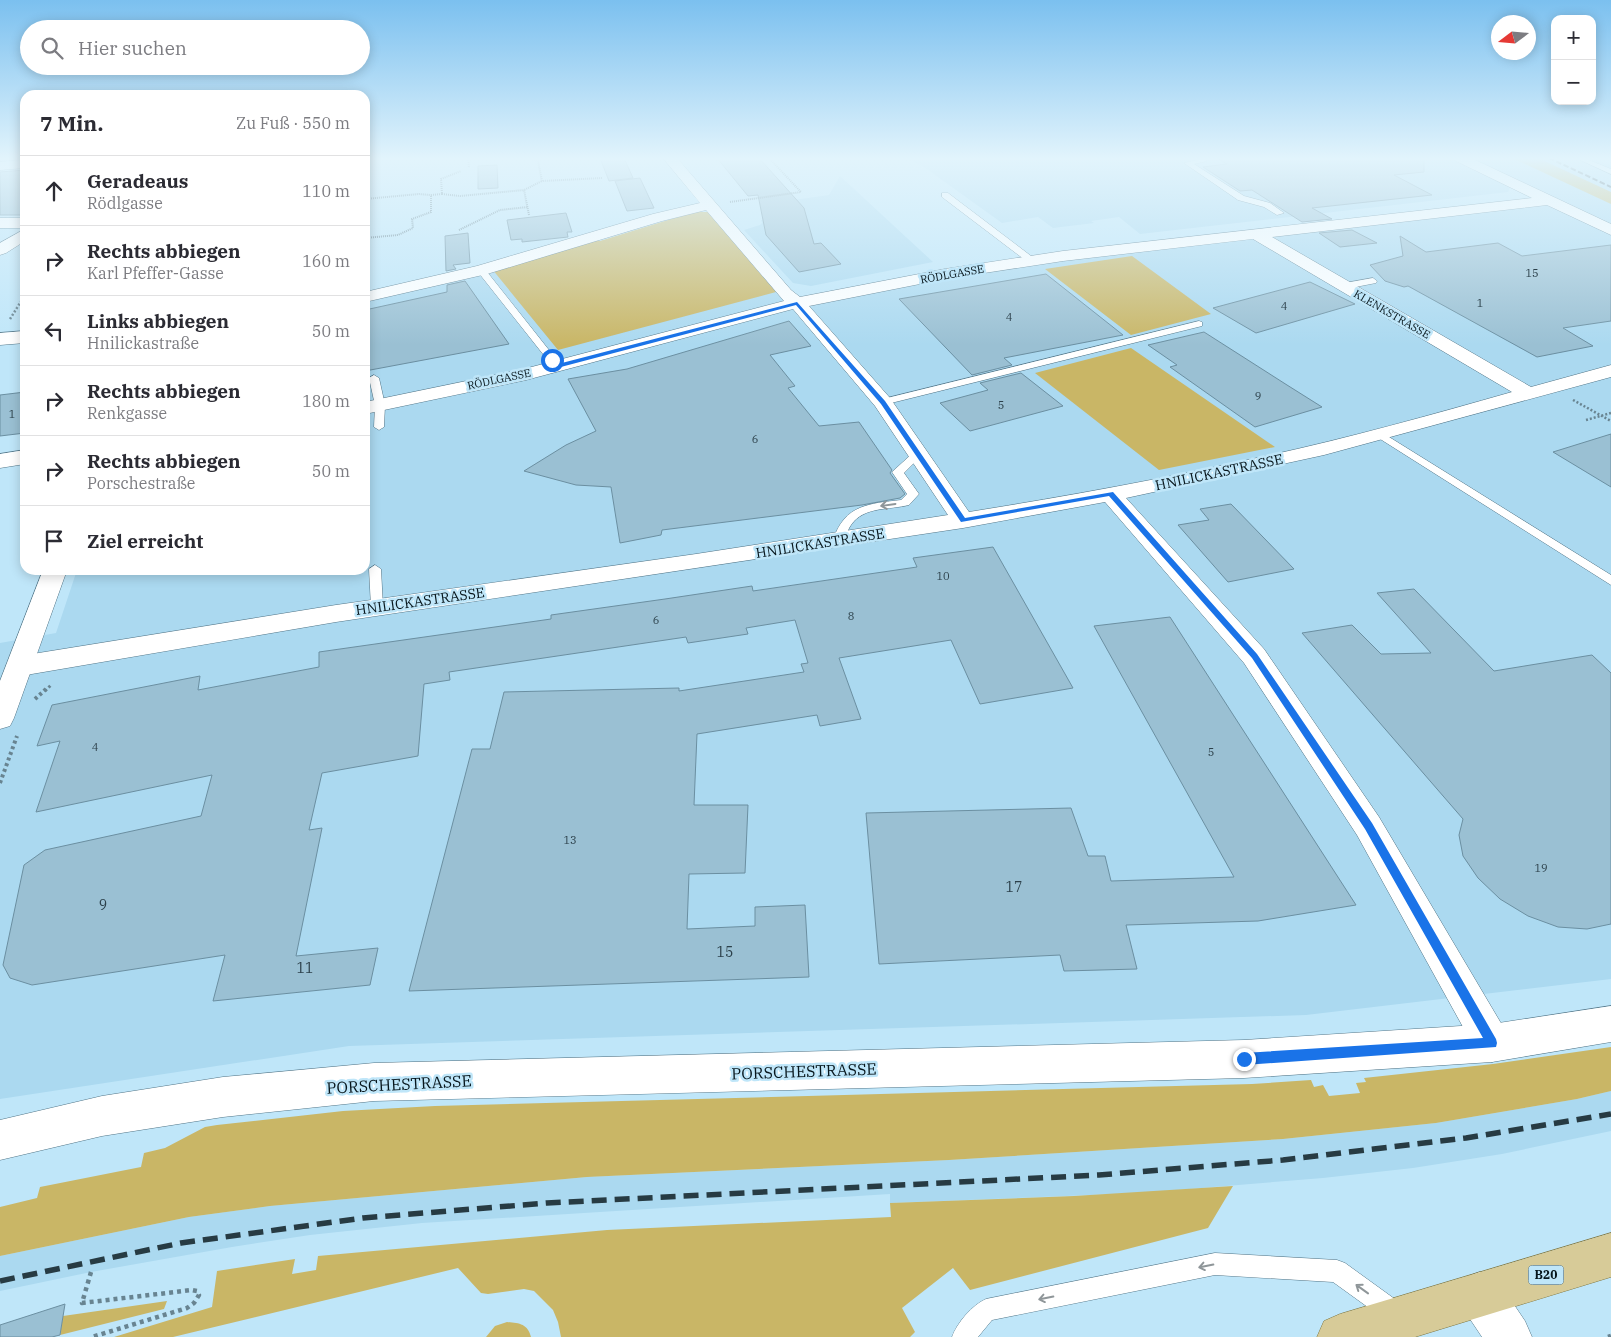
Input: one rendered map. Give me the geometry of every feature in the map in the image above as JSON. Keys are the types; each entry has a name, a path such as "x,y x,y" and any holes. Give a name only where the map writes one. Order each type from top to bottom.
{"main road":[{"name":"B20","path":"1340,1337 1611,1255"}],"street":[{"path":"370,296 481,270 647,220"},
{"path":"723,220 785,294 797,303 883,402 963,521"},
{"name":"RÖDLGASSE","path":"373,406 557,366 797,303 945,274 1032,261 1374,220"},
{"path":"1591,220 1611,230"},
{"path":"0,223 20,223"},
{"name":"KLENKSTRASSE","path":"1256,234 1529,394"},
{"path":"0,250 20,237"},
{"path":"3,333 20,336"},
{"name":"HNILICKASTRASSE","path":"20,666 377,607 963,521 1110,494 1217,474 1381,435 1611,371"},
{"path":"0,461 20,458"},
{"path":"1110,494 1254,656 1368,826 1492,1043"},
{"path":"0,718 53,575"},
{"name":"PORSCHESTRASSE","path":"0,1140 102,1116 224,1097 374,1082 1244,1059 1492,1043 1611,1024"},
{"path":"1480,1294 1508,1337"}],"lane":[{"path":"978,220 1032,261"},
{"path":"481,270 557,366"},
{"path":"1345,286 1373,281"},
{"path":"883,402 1199,324"},
{"path":"374,378 373,406 379,427"},
{"path":"1381,435 1611,581"},
{"path":"839,540 841,528 850,517 864,508 905,503 913,494 898,472 919,453"},
{"path":"375,568 377,607"},
{"path":"963,1337 986,1310 1215,1264 1337,1271 1402,1317"}],"path":[{"path":"370,238 398,235 413,228 412,220"},
{"path":"459,230 479,220"},
{"path":"3,333 20,304"},
{"path":"1550,388 1611,420"},
{"path":"1586,420 1611,413"},
{"path":"91,1272 82,1303 192,1290 197,1291 199,1295 194,1303 187,1308 92,1337"}],"shaded area":[{"path":"667,220 715,220 776,292 558,350 492,269 596,240 600,241"},
{"path":"669,220 715,220 776,292 795,305 1064,257 1382,220 1611,220 1611,979 1306,1015 349,1046 0,1099 0,643 56,633 75,575 370,575 370,298 596,240 600,241"},
{"path":"761,220 888,220 933,262 811,286 793,283 744,230 762,223"},
{"path":"998,220 1018,220 1002,223"},
{"path":"1043,220 1095,220 1091,221 1094,223 1053,228"},
{"path":"1123,220 1259,220 1140,234"},
{"path":"1132,256 1211,314 1131,335 1045,269"},
{"path":"1131,348 1275,447 1159,470 1035,373"},
{"path":"1611,1047 1611,1091 1577,1099 1436,1123 1283,1139 949,1160 587,1177 270,1206 189,1217 0,1256 0,1207 37,1198 40,1187 141,1167 144,1153 165,1148 205,1127 217,1125 343,1111 435,1106 1252,1084 1311,1080 1314,1087 1323,1085 1329,1096 1360,1093 1356,1083 1366,1082 1364,1078 1493,1064"},
{"path":"1611,1091 1611,1131 1502,1154 1413,1168 1323,1178 1140,1193 890,1203 890,1194 422,1223 310,1235 232,1247 91,1272 0,1291 0,1256 189,1217 270,1206 587,1177 949,1160 1283,1139 1436,1123 1577,1099"},
{"path":"1233,1186 1208,1228 970,1290 953,1268 902,1308 915,1332 910,1337 561,1337 553,1310 534,1291 524,1289 488,1294 481,1293 458,1268 173,1337 114,1337 212,1307 217,1271 295,1259 292,1274 316,1270 318,1256 607,1230 891,1217 890,1203 1074,1196"},
{"path":"167,1301 164,1309 60,1335 63,1316"},
{"path":"507,1322 522,1325 528,1329 531,1337 486,1337 495,1326"}],"building":[{"path":"507,220 568,220 572,232 567,232 568,237 522,242 522,239 511,240"},
{"path":"763,220 807,220 814,244 821,243 841,264 799,272 766,235"},
{"path":"1352,230 1377,243 1340,247 1319,233"},
{"path":"468,233 470,263 453,265 456,269 446,271 445,236"},
{"path":"1400,236 1426,252 1498,243 1522,256 1611,245 1611,321 1563,328 1593,346 1537,357 1408,286 1404,287 1385,281 1370,265 1403,256"},
{"path":"1046,274 1123,335 1004,358 1012,365 972,375 899,299"},
{"path":"465,281 509,344 370,370 370,309 447,292 447,285"},
{"path":"1310,282 1355,304 1256,333 1213,308"},
{"path":"789,321 811,346 770,355 795,386 788,388 819,426 859,422 892,470 890,473 905,494 900,498 862,505 662,530 661,535 620,543 611,487 576,485 524,471 566,445 596,431 568,379 627,369"},
{"path":"1204,332 1322,407 1255,427 1170,367 1177,365 1148,345"},
{"path":"1021,373 1063,406 970,431 940,403 988,390 980,383"},
{"path":"20,393 20,434 0,436 0,395"},
{"path":"1611,434 1611,487 1553,452"},
{"path":"1231,504 1294,569 1228,582 1178,525 1209,520 1200,509"},
{"path":"993,547 1073,688 980,704 951,640 839,658 861,719 820,726 817,715 697,734 694,805 748,805 745,873 689,874 687,929 755,926 755,907 805,905 809,977 409,991 472,749 490,749 504,692 679,688 679,691 804,672 801,664 808,663 795,620 746,628 748,634 688,643 686,637 449,672 450,680 424,684 418,756 322,773 309,830 322,828 296,956 378,948 370,985 213,1001 225,955 32,985 10,978 3,965 24,865 45,850 201,816 212,775 36,812 60,741 37,746 52,705 200,676 198,690 319,667 319,652 551,619 551,615 752,586 753,591 917,567 913,558"},
{"path":"1414,589 1494,671 1592,655 1611,673 1611,924 1587,929 1558,927 1528,916 1500,899 1478,878 1463,856 1459,835 1463,819 1302,633 1352,625 1381,654 1431,653 1377,593"},
{"path":"1170,617 1356,905 1258,921 1126,925 1137,969 1064,971 1060,955 879,964 866,813 1071,808 1088,856 1105,856 1111,881 1234,877 1094,626"},
{"path":"65,1304 60,1335 52,1337 0,1337 0,1325"}],"railway":[{"path":"0,1281 181,1243 363,1218 547,1203 1099,1175 1283,1160 1466,1138 1611,1114"}],"route":[{"path":"552,360 557,366 797,303 883,402 963,521 1110,494 1254,656 1368,826 1492,1043 1244,1059"}]}
